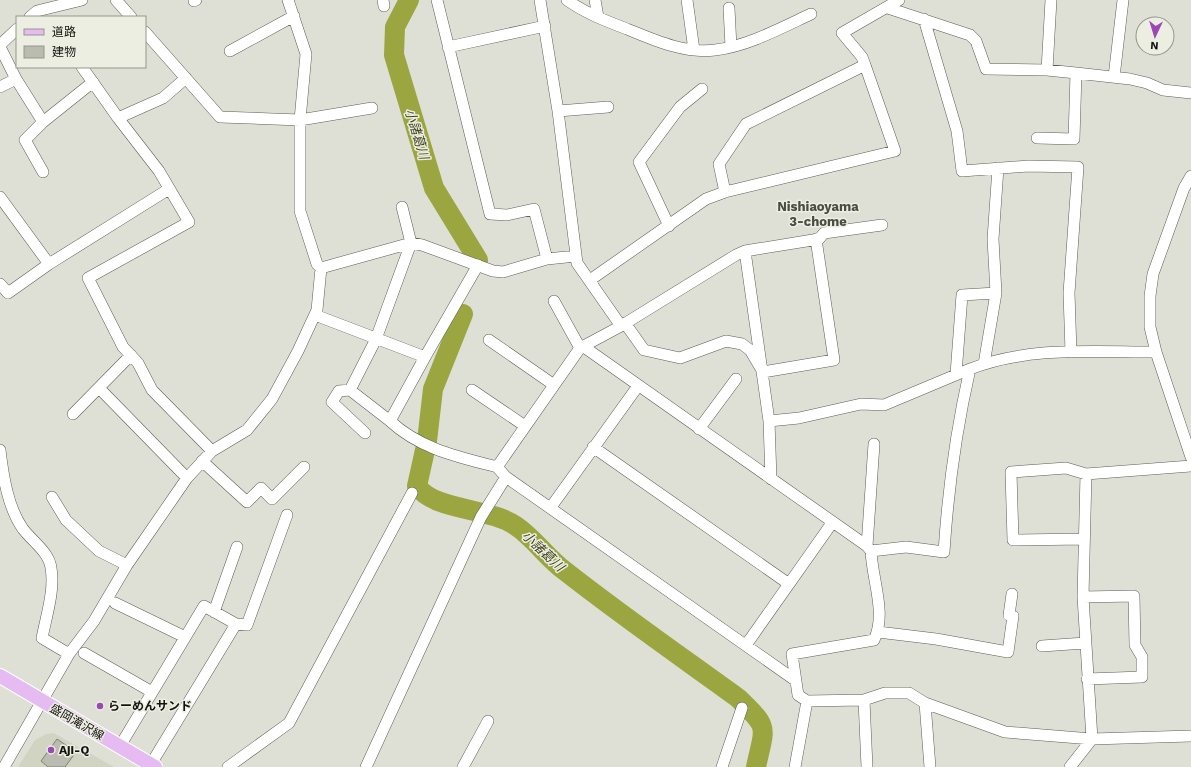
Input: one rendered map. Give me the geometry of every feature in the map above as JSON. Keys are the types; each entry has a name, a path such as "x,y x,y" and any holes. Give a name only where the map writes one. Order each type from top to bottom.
{"main road":[{"name":"盛岡滝沢線","path":"0,676 153,766"}],"street":[{"path":"36,15 82,0"},
{"path":"116,0 131,16"},
{"path":"288,0 306,54 300,120 300,211 311,249 317,264 321,268"},
{"path":"437,0 490,214 507,214 534,209 547,259"},
{"path":"540,0 558,111 577,263 644,350 680,358 726,341 742,344 750,350 763,372"},
{"path":"567,0 598,17 652,39 677,47 694,50 714,50 731,47 771,33 811,14"},
{"path":"595,0 598,17"},
{"path":"686,0 694,50"},
{"path":"590,280 706,199 725,192 895,151 862,57 842,33 888,8 899,0"},
{"path":"1048,70 1051,0"},
{"path":"1114,77 1123,0"},
{"path":"729,8 731,47"},
{"path":"888,8 970,35 976,42 986,69 1048,70 1114,77 1147,83 1163,90 1191,93"},
{"path":"230,51 294,16"},
{"path":"924,19 957,131 962,171 1028,166 1078,168 1069,293 1071,352"},
{"path":"448,47 545,26"},
{"path":"16,30 0,46 16,79 43,122"},
{"path":"146,33 220,117 300,120 372,108"},
{"path":"725,192 719,164 746,124 865,65"},
{"path":"83,68 118,118 159,171 189,222 88,278 124,347 138,364 152,390 212,451"},
{"path":"1037,138 1074,139 1076,73"},
{"path":"118,118 163,98 186,78"},
{"path":"0,87 16,79"},
{"path":"43,172 25,140 43,122 93,82"},
{"path":"669,226 639,162 680,107 702,89"},
{"path":"558,111 608,106"},
{"path":"984,364 996,293 994,239 998,168"},
{"path":"1191,176 1184,188 1153,274 1150,296 1150,327 1156,352 1191,457"},
{"path":"0,284 8,293 48,264 169,189"},
{"path":"0,197 48,264"},
{"path":"350,390 376,339 411,244 402,207"},
{"path":"497,467 582,347 745,251 816,239 824,233 882,225"},
{"path":"763,372 834,360 816,239"},
{"path":"321,268 411,244 422,245 493,271 503,272 547,259 576,256"},
{"path":"745,251 769,421 771,479"},
{"path":"390,421 478,265"},
{"path":"4,767 43,702 69,654 94,621 126,565 187,478 212,451 247,430 272,399 315,315 321,268"},
{"path":"956,374 962,295 996,293"},
{"path":"554,301 582,347 869,548 906,547 944,552 948,485 962,400 970,369"},
{"path":"315,315 425,357"},
{"path":"489,340 554,385"},
{"path":"769,421 799,418 861,404 884,405 956,374 984,364 1037,353 1156,352"},
{"path":"74,414 131,355"},
{"path":"699,429 736,379"},
{"path":"551,507 593,446 638,386"},
{"path":"99,388 187,478"},
{"path":"365,433 332,402 339,391 350,390 398,428 440,452 497,467 506,477 551,507 795,680"},
{"path":"472,390 525,426"},
{"path":"874,444 869,548 878,606 878,632 874,640 792,654 798,695 807,701 864,700 885,693 909,693 925,703 1004,732 1092,739 1191,736"},
{"path":"593,446 789,584"},
{"path":"0,450 3,472 12,507 23,528 48,557 52,569 50,592 42,638 69,654"},
{"path":"202,461 247,502 261,488 272,499 304,467"},
{"path":"1084,538 1012,540 1011,472 1066,468 1086,474 1191,466"},
{"path":"1070,767 1092,739 1082,597 1086,474"},
{"path":"366,767 484,512 506,477"},
{"path":"228,767 288,723 412,493"},
{"path":"52,497 66,520 99,551 126,565"},
{"path":"120,746 204,606 236,624 247,625 287,515"},
{"path":"746,645 832,523"},
{"path":"214,612 237,548"},
{"path":"878,632 936,639 1008,652 1013,616 1010,615 1012,594"},
{"path":"1082,597 1134,596 1135,645 1142,657 1142,677 1087,679"},
{"path":"115,603 185,637"},
{"path":"153,766 236,624"},
{"path":"1042,646 1085,643"},
{"path":"84,654 152,692"},
{"path":"864,700 867,767"},
{"path":"795,767 807,701"},
{"path":"925,703 930,767"},
{"path":"722,767 742,708"},
{"path":"464,767 488,721"}],"shaded area":[{"path":"53,733 114,767 18,767 35,740 46,734"}],"building":[{"path":"57,739 76,752 65,767 48,767 41,761"}],"waterway":[{"name":"小諸葛川","path":"409,0 395,27 394,55 434,188 478,260"},
{"name":"小諸葛川","path":"463,314 433,389 427,441 417,486 425,494 436,500 449,505 492,515 516,526 529,536 565,571 738,698 756,716 762,728 763,735 756,767"}],"place":[{"name":"らーめんサンド","path":"100,706"},
{"name":"Aji-Q","path":"51,750"}],"district":[{"name":"Nishiaoyama 3-chome","path":"818,214"}]}
